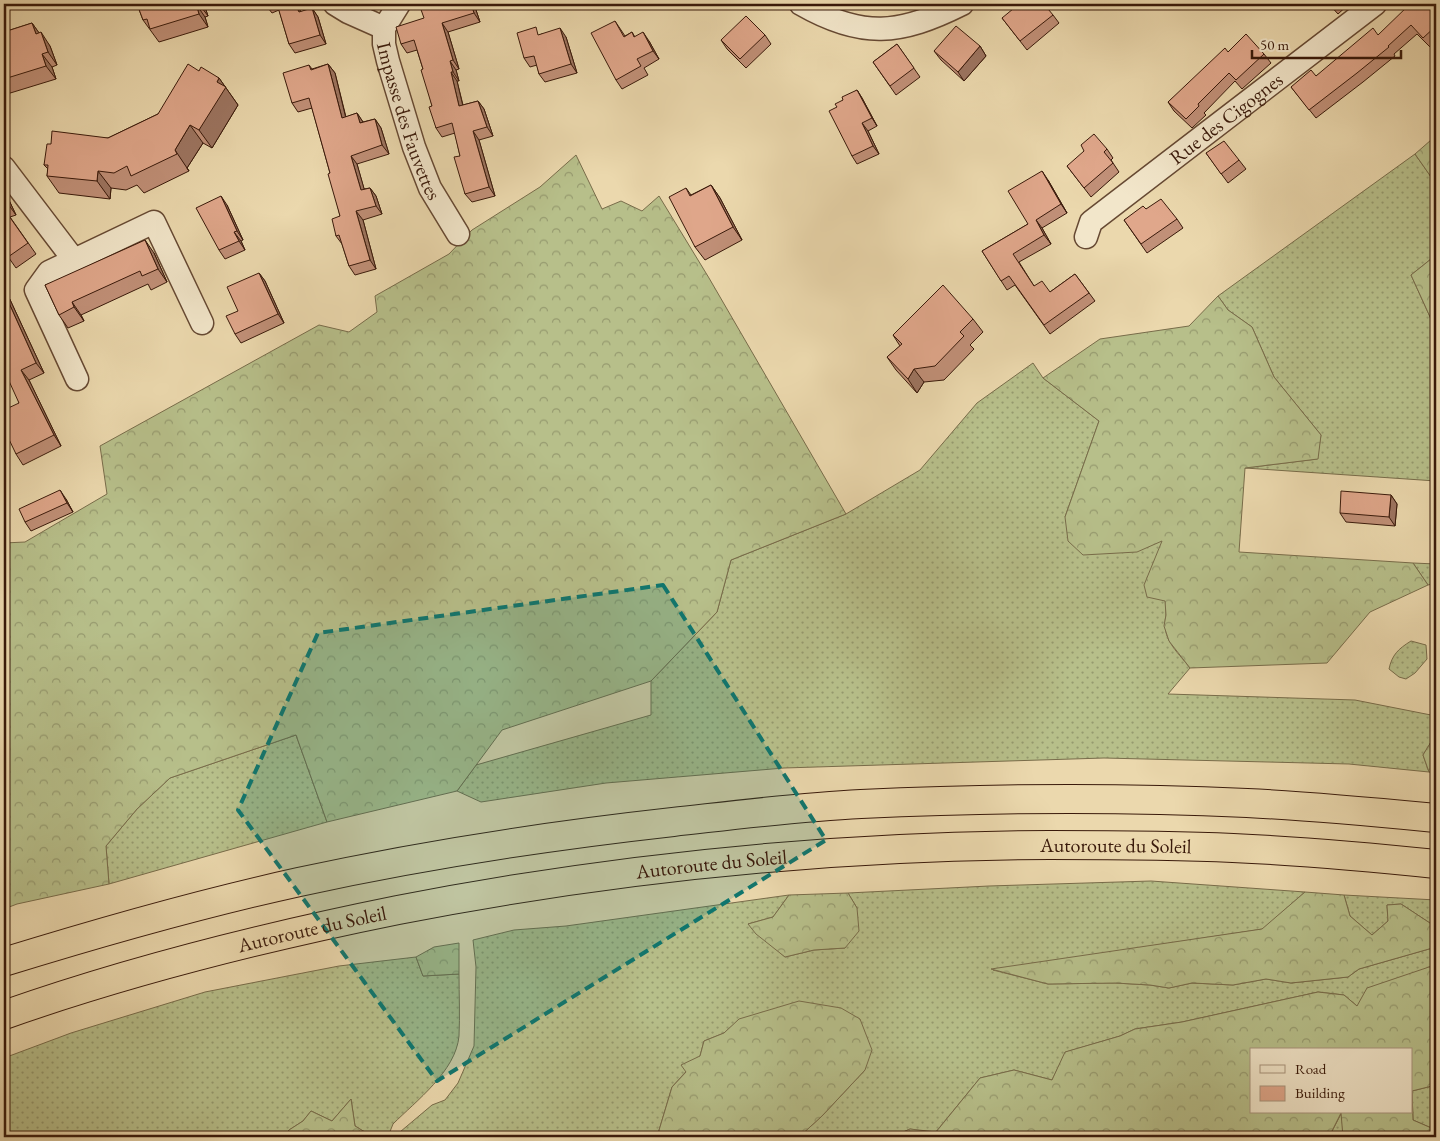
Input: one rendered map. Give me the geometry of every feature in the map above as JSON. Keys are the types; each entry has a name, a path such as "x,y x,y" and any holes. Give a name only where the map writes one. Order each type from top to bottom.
{"highway":[{"path":"4,962 71,941 184,910 298,882 393,863 522,841 743,814 869,804 990,800 1130,799 1286,805 1436,818"},
{"name":"Autoroute du Soleil","path":"4,1015 70,992 206,953 337,922 531,886 734,860 853,851 994,845 1114,845 1231,848 1362,856 1436,864"}],"street":[{"path":"335,4 384,28"},
{"name":"Impasse des Fauvettes","path":"399,4 384,28 384,44 388,60 414,147 430,188 458,234"},
{"path":"801,4 816,13 850,26 892,29 935,18 962,4"},
{"name":"Rue des Cigognes","path":"1086,237 1090,222 1375,4"},
{"path":"4,168 74,260"},
{"path":"77,379 36,290 49,272 154,222 202,322"}],"highlighted area":[{"path":"663,585 826,840 437,1081 238,810 318,633"}],"green space":[{"path":"1436,139 1436,184 1415,154 1431,140"},
{"path":"1415,154 1436,184 1436,255 1411,275 1436,330 1436,481 1245,468 1317,459 1321,435 1274,377 1252,327 1228,310 1218,296"},
{"path":"576,155 602,209 621,201 642,211 659,196 709,278 846,514 731,560 717,612 651,681 502,730 457,791 327,822 296,735 170,778 137,809 106,846 109,884 17,904 4,909 4,543 25,542 107,494 100,446 319,325 349,332 377,312 375,296 449,254 472,230 540,187"},
{"path":"1436,255 1436,330 1411,275"},
{"path":"1218,296 1228,310 1252,327 1274,377 1321,435 1318,459 1245,468 1239,552 1413,563 1428,585 1370,612 1327,663 1190,668 1169,641 1164,626 1166,615 1165,601 1147,597 1144,585 1162,541 1137,552 1083,555 1068,541 1065,517 1099,421 1043,378 1100,339 1189,326"},
{"path":"1033,363 1043,378 1099,421 1065,517 1163,540 1166,631 1171,644 1190,668 1168,694 1355,700 1436,716 1436,742 1431,742 1423,755 1429,772 1349,764 1104,758 784,768 606,783 481,802 457,791 476,765 651,715 651,681 717,612 731,560 846,514 920,470 977,403"},
{"path":"1413,563 1436,564 1436,583 1428,585"},
{"path":"1411,641 1426,645 1427,659 1415,673 1406,679 1399,677 1389,669 1396,653"},
{"path":"296,735 327,822 109,884 106,846 137,809 170,778"},
{"path":"1431,742 1436,742 1436,774 1429,772 1423,755"},
{"path":"1151,881 1305,892 1263,929 993,970 1048,984 1115,983 1169,988 1192,983 1233,985 1266,979 1291,983 1348,977 1359,969 1436,947 1436,967 1429,967 1357,1006 1344,995 1318,992 1182,1022 1135,1029 1120,1036 1066,1052 1052,1080 1014,1070 980,1078 935,1133 910,1129 892,1137 799,1137 822,1116 865,1070 740,1019 724,1033 704,1041 700,1056 672,1087 657,1137 394,1137 432,1105 445,1100 458,1083 474,1046 476,967 473,940 514,930 566,926 789,895 773,917 748,924 785,957 814,950 845,948 857,908 848,893"},
{"path":"1305,892 1344,895 1350,916 1372,935 1388,921 1387,905 1401,904 1436,927 1436,947 1359,969 1348,977 1291,983 1266,979 1233,985 1192,983 1169,988 1115,983 1048,984 991,969 1262,929"},
{"path":"848,893 857,908 859,931 845,948 814,950 785,957 756,934 748,924 773,917 789,895"},
{"path":"1344,895 1436,900 1436,927 1401,904 1387,905 1388,921 1372,935 1350,916"},
{"path":"459,943 459,974 423,976 416,957 434,947"},
{"path":"416,957 423,976 459,974 459,1036 451,1061 443,1073 393,1124 389,1134 394,1137 373,1137 355,1126 351,1099 332,1121 311,1111 303,1121 289,1130 284,1137 4,1137 4,1058 71,1033 205,992 339,966"},
{"path":"1429,967 1436,967 1436,1085 1412,1091 1412,1048 1250,1048 1250,1114 1340,1114 1329,1137 892,1137 910,1129 936,1132 980,1078 1014,1070 1052,1080 1065,1052 1120,1036 1135,1029 1182,1022 1318,992 1344,995 1357,1006 1367,988"},
{"path":"799,1001 841,1008 860,1019 872,1050 865,1070 822,1116 799,1137 657,1137 672,1087 686,1072 681,1065 700,1056 704,1041 724,1033 739,1019"},
{"path":"1436,1085 1436,1130 1413,1120 1412,1091"},
{"path":"1412,1091 1413,1120 1436,1130 1436,1137 1343,1137 1341,1114 1412,1114"},
{"path":"351,1099 355,1126 373,1137 284,1137 289,1130 303,1121 311,1111 332,1121"},
{"path":"1341,1114 1342,1114 1343,1137 1329,1137"}],"building":[{"path":"137,4 196,4 199,14 150,29 147,19 143,20"},
{"path":"277,4 295,4 299,12 312,8 320,35 289,44"},
{"path":"419,4 471,4 474,13 442,23 453,60 450,61 453,72 451,72 459,106 478,101 487,127 473,131 489,187 465,194 454,157 460,156 452,123 436,128 429,107 432,106 421,70 423,69 414,40 401,44 396,27 424,18"},
{"path":"1019,4 1044,4 1053,15 1020,41 1002,18"},
{"path":"1410,4 1436,4 1436,26 1423,38 1411,25 1389,47 1309,110 1291,87 1311,70 1316,76 1373,28 1378,35"},
{"path":"746,16 765,35 740,59 721,40"},
{"path":"615,21 624,37 632,32 634,37 643,32 653,51 637,59 641,66 616,80 591,33"},
{"path":"32,23 36,34 41,32 48,52 42,54 46,66 4,79 4,32"},
{"path":"956,26 980,46 958,72 934,51"},
{"path":"536,27 538,35 560,28 571,64 539,74 534,56 524,58 517,33"},
{"path":"1246,34 1264,54 1236,80 1229,73 1186,119 1168,102 1225,48 1228,52"},
{"path":"897,44 914,68 890,86 873,62"},
{"path":"188,64 199,71 201,67 219,78 217,82 226,87 199,130 190,125 175,150 177,154 131,176 127,166 114,173 98,171 97,181 47,176 48,165 44,165 47,144 51,144 52,131 108,138 158,114"},
{"path":"328,64 342,118 357,113 360,123 375,119 382,145 351,156 361,190 370,188 376,206 356,211 370,260 349,266 339,235 336,236 332,219 340,216 309,98 292,103 283,73 309,65 311,70"},
{"path":"857,90 872,118 862,123 873,146 852,156 829,111 837,107 835,104 843,100 842,97"},
{"path":"1094,134 1107,149 1104,152 1113,163 1084,188 1067,166 1084,151 1081,145"},
{"path":"1224,141 1239,160 1221,174 1206,153"},
{"path":"1042,171 1061,204 1036,220 1044,235 1013,254 1034,286 1042,281 1050,292 1075,274 1089,293 1044,325 1009,276 1001,281 982,251 1028,224 1008,191"},
{"path":"711,185 733,227 695,247 669,197 686,188 690,196"},
{"path":"4,195 8,204 4,205"},
{"path":"221,196 237,231 234,232 239,241 219,250 196,208"},
{"path":"1161,199 1177,219 1141,244 1124,220 1143,206 1146,209"},
{"path":"4,209 28,243 8,257 4,251"},
{"path":"145,240 158,269 142,276 140,271 72,302 74,307 59,315 45,285"},
{"path":"259,273 278,314 235,334 226,316 238,311 227,287"},
{"path":"943,285 973,319 960,332 964,336 935,366 914,369 908,379 887,357 902,344 893,335"},
{"path":"4,292 36,363 21,370 54,435 16,454 4,429 4,410 19,403 4,370 4,355 7,354 4,347"},
{"path":"60,490 67,503 25,522 19,509"},
{"path":"1341,491 1391,495 1389,517 1340,513"}]}
